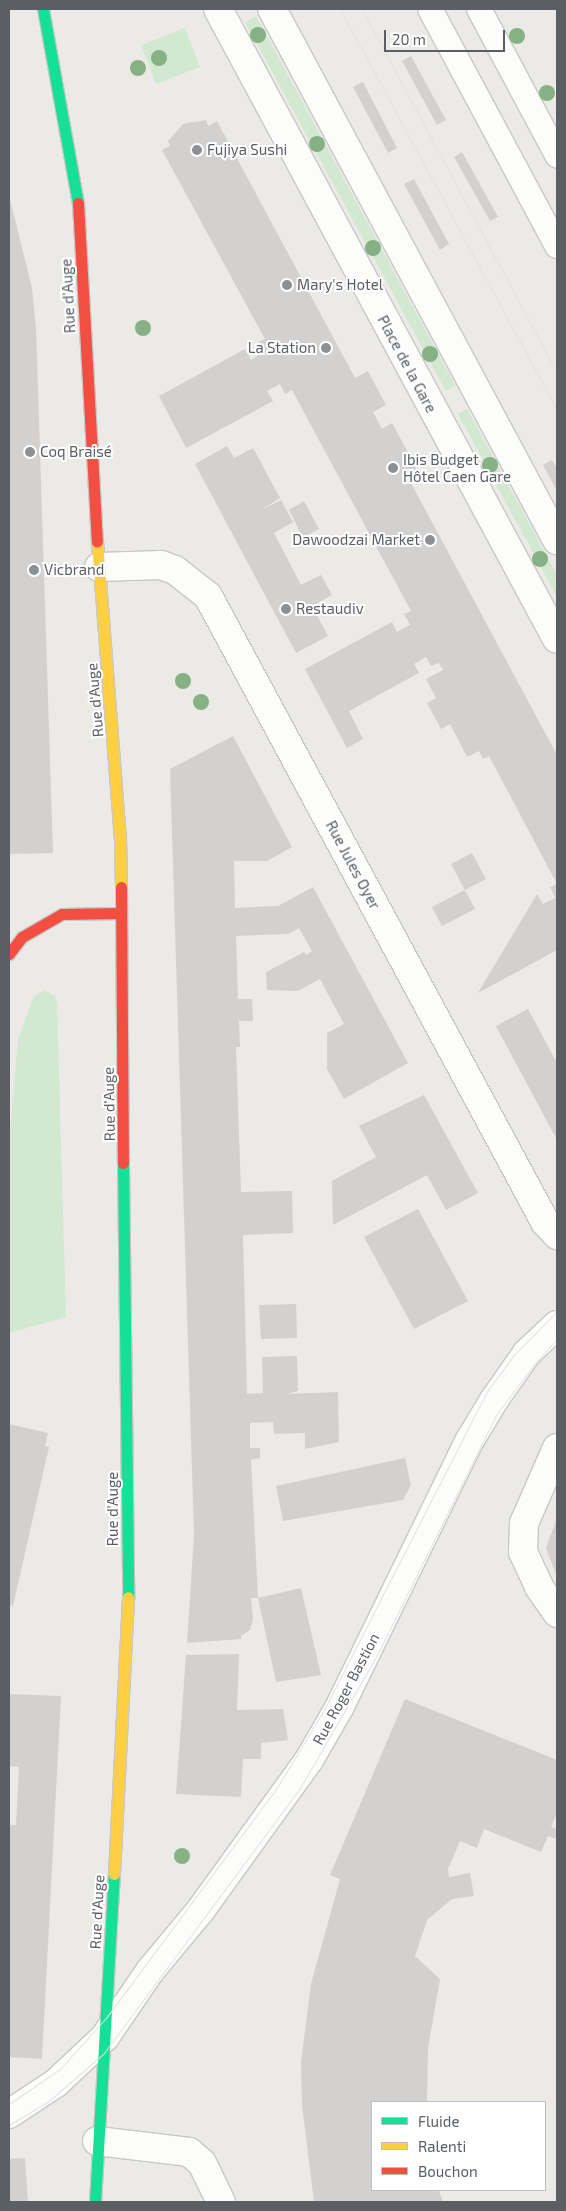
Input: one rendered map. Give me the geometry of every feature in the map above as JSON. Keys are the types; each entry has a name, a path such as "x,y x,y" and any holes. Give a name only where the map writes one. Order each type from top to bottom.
{"main road":[{"name":"Rue d'Auge","path":"43,9 78,200 100,567 120,838 128,1620 95,2202"},
{"path":"9,954 22,937 62,914 121,913"}],"street":[{"name":"Place de la Gare","path":"218,9 557,639"},
{"path":"272,9 557,540"},
{"name":"Rue Jules Oyer","path":"100,567 161,565 175,570 208,596 545,1222 557,1235"},
{"name":"Rue Roger Bastion","path":"9,2114 56,2084 105,2037 150,1971 200,1911 309,1760 340,1706 475,1432 527,1353 557,1325"},
{"path":"557,1448 524,1523 523,1552 539,1587 557,1613"},
{"path":"97,2141 189,2152 202,2163 221,2202"}],"lane":[{"path":"430,9 557,246"},
{"path":"479,9 557,155"}],"green space":[{"path":"256,16 455,385 446,391 245,22"},
{"path":"185,28 200,67 156,84 141,45"},
{"path":"467,409 557,575 557,597 458,414"},
{"path":"45,990 55,996 57,1004 66,1317 9,1333 9,1143 18,1039 34,996"}],"building":[{"path":"411,56 446,120 437,125 402,61"},
{"path":"363,82 397,148 388,153 353,87"},
{"path":"206,120 208,126 217,121 355,378 368,371 386,405 373,412 382,429 392,423 421,477 411,483 557,755 557,884 489,756 483,759 479,751 467,757 450,724 441,729 427,703 436,698 426,679 443,670 439,663 431,666 426,657 414,664 419,673 349,711 363,739 347,748 305,669 392,622 397,632 410,625 404,614 411,611 292,390 285,394 280,384 267,391 273,401 186,448 159,396 245,349 251,360 263,352 258,342 265,339 162,150 170,146 168,141 183,124"},
{"path":"462,152 498,217 490,221 454,157"},
{"path":"414,179 449,244 440,250 404,184"},
{"path":"9,195 32,288 36,328 53,853 9,854"},
{"path":"227,446 234,458 253,448 280,498 261,510 281,500 293,522 274,533 301,585 321,575 332,595 312,606 328,636 296,653 195,464"},
{"path":"552,460 557,469 557,491 543,465"},
{"path":"304,501 319,529 303,538 289,510"},
{"path":"233,736 292,847 267,861 234,861 235,908 278,906 313,887 408,1063 344,1099 327,1069 327,1033 344,1024 320,979 350,962 298,991 267,990 266,972 304,952 306,955 312,951 299,928 288,934 236,936 238,999 252,999 253,1021 239,1021 240,1047 236,1047 241,1192 292,1191 293,1233 243,1235 247,1394 263,1393 262,1357 297,1356 298,1391 286,1394 338,1392 339,1442 305,1449 305,1433 274,1434 273,1422 250,1423 250,1448 260,1448 260,1458 251,1460 258,1598 251,1598 253,1619 250,1630 241,1636 241,1639 187,1643 194,1535 170,769"},
{"path":"472,853 486,879 465,890 451,864"},
{"path":"557,884 557,950 478,993 537,894 543,904 555,898 550,887"},
{"path":"465,890 475,909 442,926 432,907"},
{"path":"528,1009 557,1063 557,1140 496,1026"},
{"path":"424,1095 478,1193 446,1210 427,1175 333,1225 332,1181 376,1157 359,1126"},
{"path":"418,1209 468,1301 414,1329 364,1237"},
{"path":"296,1304 297,1338 261,1339 259,1305"},
{"path":"9,1424 48,1433 45,1446 49,1447 13,1606 9,1605"},
{"path":"405,1458 411,1485 403,1500 283,1521 276,1486"},
{"path":"557,1518 557,1577 546,1548"},
{"path":"301,1588 321,1675 276,1682 258,1598"},
{"path":"239,1654 237,1710 283,1709 288,1740 261,1743 261,1759 243,1759 241,1797 176,1794 186,1655"},
{"path":"9,1694 61,1696 42,2059 9,2057 9,1825 16,1825 19,1767 9,1766"},
{"path":"405,1699 557,1760 557,1813 551,1827 557,1829 555,1839 548,1836 541,1852 484,1829 477,1848 460,1841 448,1869 449,1877 470,1873 474,1896 452,1899 427,1920 415,1956 440,1979 428,2048 427,2101 371,2101 371,2191 439,2191 443,2202 314,2202 302,2105 301,2062 311,1984 340,1879 330,1875"},
{"path":"25,2158 28,2202 9,2202 9,2159"}],"tram line":[{"path":"340,9 557,411"},
{"path":"362,9 557,373"},
{"path":"9,2104 60,2069 106,2018 276,1789 324,1710 488,1390 513,1356 557,1311"},
{"path":"9,2125 49,2101 104,2053 300,1788 376,1657 496,1415 536,1362 557,1339"}],"traffic: fast":[{"path":"43,9 78,203"},
{"path":"123,1163 128,1597"},
{"path":"95,2202 114,1874"}],"traffic: slow":[{"path":"97,541 120,838 121,887"},
{"path":"114,1874 128,1597"}],"traffic: jam":[{"path":"78,203 97,541"},
{"path":"121,887 123,1163"},
{"path":"9,954 22,937 62,914 121,913"}],"place":[{"name":"Fujiya Sushi","path":"197,150"},
{"name":"Mary's Hotel","path":"287,285"},
{"name":"La Station","path":"326,348"},
{"name":"Coq Braisé","path":"30,452"},
{"name":"Ibis Budget Hôtel Caen Gare","path":"393,468"},
{"name":"Dawoodzai Market","path":"430,540"},
{"name":"Vicbrand","path":"34,570"},
{"name":"Restaudiv","path":"286,609"}]}
